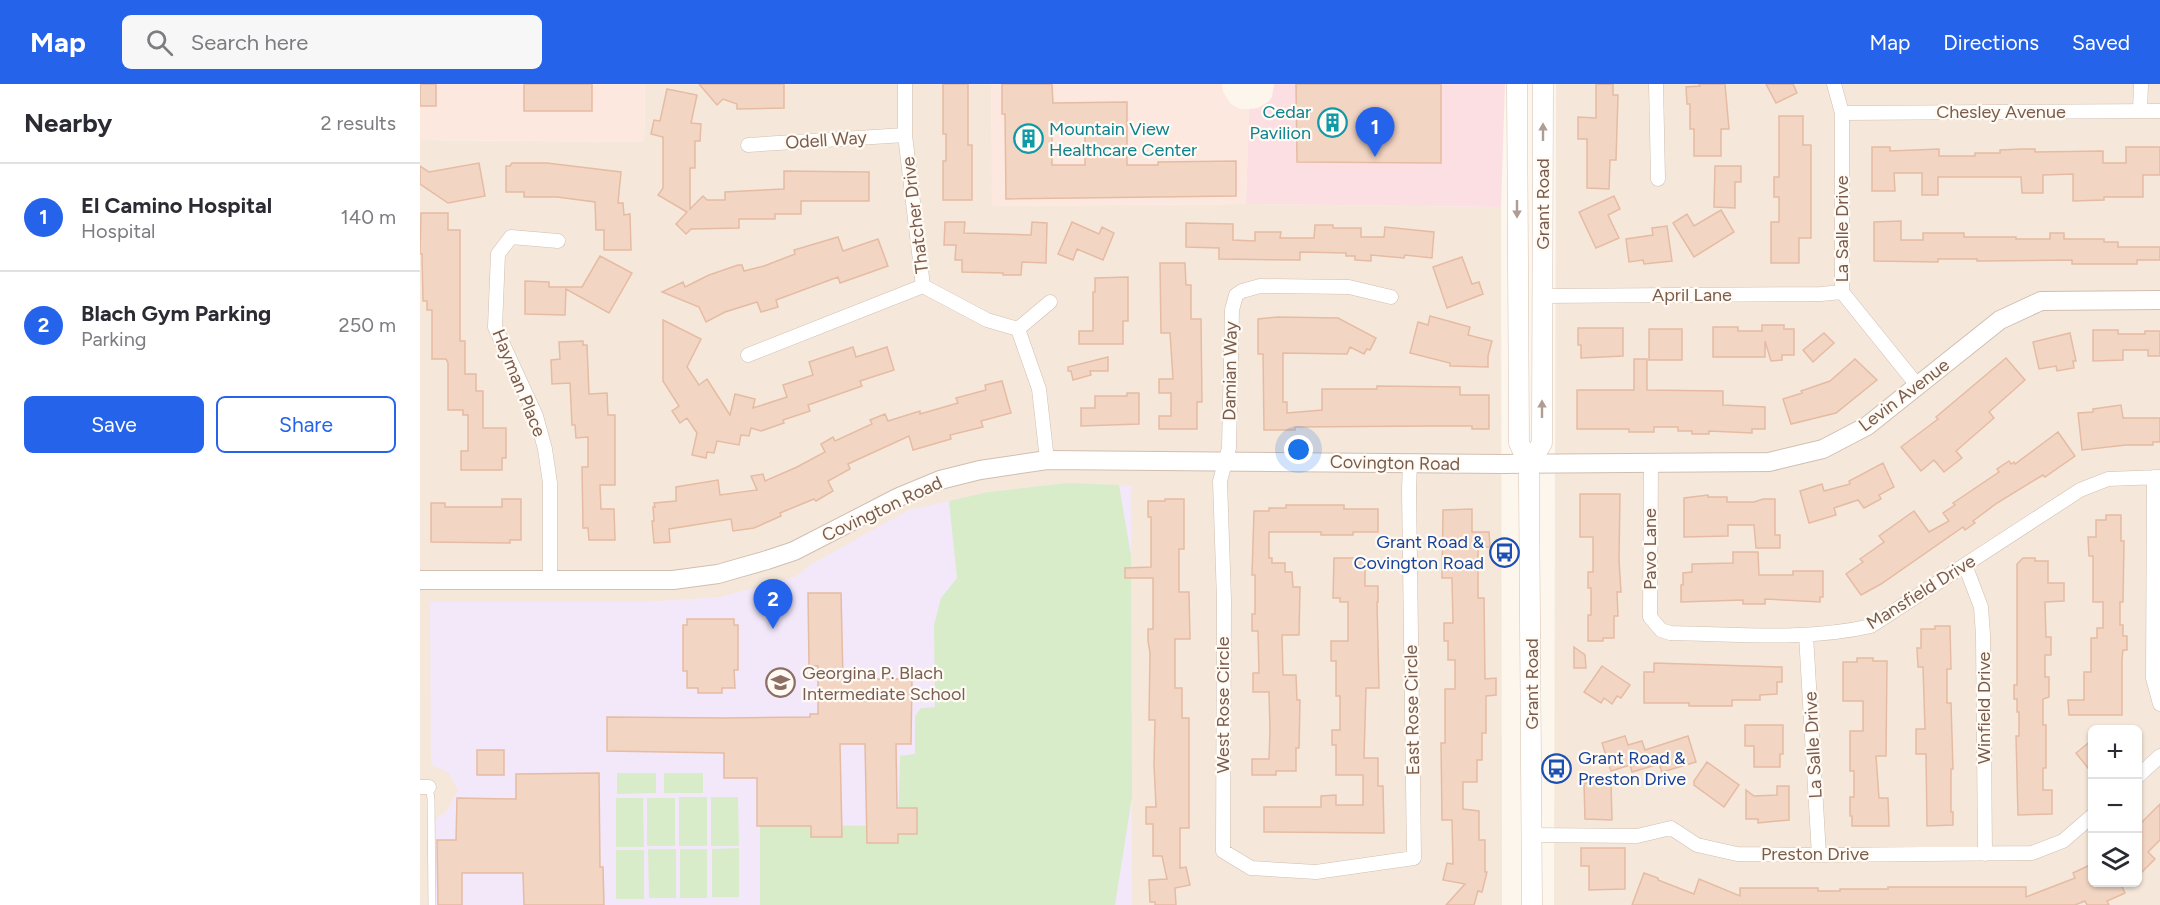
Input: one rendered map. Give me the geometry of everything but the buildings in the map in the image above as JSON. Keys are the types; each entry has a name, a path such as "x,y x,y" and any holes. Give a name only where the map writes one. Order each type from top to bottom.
{"main road":[{"name":"Grant Road","path":"1517,84 1519,443 1529,464 1531,560 1532,905"},
{"name":"Grant Road","path":"1529,464 1542,443 1543,84"}],"street":[{"name":"Thatcher Drive","path":"905,84 905,135 923,286 987,320 1018,329"},
{"path":"1656,84 1658,179"},
{"name":"La Salle Drive","path":"1834,84 1842,113 1842,292 1917,385"},
{"path":"2140,111 2141,84"},
{"name":"Chesley Avenue","path":"1842,113 2160,111"},
{"name":"Odell Way","path":"748,145 905,135"},
{"name":"Hayman Place","path":"550,580 550,483 545,449 536,416 495,327 498,254 511,237 558,241"},
{"path":"748,355 923,286"},
{"name":"Damian Way","path":"1225,461 1229,448 1231,327 1236,295 1260,286 1349,287 1391,297"},
{"name":"April Lane","path":"1542,296 1842,292"},
{"name":"Levin Avenue","path":"1529,464 1768,462 1823,449 1867,426 2000,320 2041,301 2160,300"},
{"path":"1047,460 1039,389 1018,329 1050,302"},
{"name":"Covington Road","path":"420,580 673,580 718,574 794,551 900,497 940,480 980,470 1047,460 1529,464"},
{"name":"West Rose Circle","path":"1225,461 1220,481 1224,600 1223,851 1251,868 1316,872"},
{"name":"East Rose Circle","path":"1316,872 1414,858 1410,463"},
{"name":"Pavo Lane","path":"1651,464 1650,617 1661,630"},
{"path":"2157,477 2153,678 2160,704"},
{"name":"Mansfield Drive","path":"1661,630 1670,633 1806,635 1843,633 1871,626 2080,490 2108,479 2157,477"},
{"name":"Winfield Drive","path":"1965,565 1980,607 1983,635 1985,855"},
{"name":"La Salle Drive","path":"1806,635 1819,855"},
{"path":"2142,772 2160,756"},
{"name":"Preston Drive","path":"1533,835 1637,836 1671,828 1697,845 1737,854 1985,855 2032,853 2063,841 2088,819"}],"lane":[{"path":"424,787 431,799 432,905"}],"shaded area":[{"path":"420,84 645,84 644,142 420,140"},
{"path":"645,84 991,84 993,206 1246,204 1501,207 1502,905 420,905 420,140 644,142"},
{"path":"991,84 1222,84 1223,92 1231,104 1240,109 1249,109 1246,204 992,206"},
{"path":"1274,84 1505,84 1501,207 1246,204 1249,109 1258,108 1268,102 1272,97"},
{"path":"1556,84 2160,84 2160,905 1554,905"},
{"name":"Georgina P. Blach Intermediate School","path":"1068,483 1131,486 1132,905 430,905 431,822 447,811 458,790 449,773 431,764 430,602 646,602 720,597 795,577 810,565 909,510 988,492"}],"green space":[{"path":"1068,483 1119,485 1131,555 1132,797 1115,905 760,905 760,825 898,826 900,756 915,754 915,716 921,708 935,707 934,625 941,598 957,578 949,501 988,492"},
{"path":"617,773 656,773 656,793 617,794"},
{"path":"664,773 703,773 703,793 664,793"},
{"path":"679,797 707,797 707,846 679,846"},
{"path":"711,797 738,797 739,846 711,846"},
{"path":"616,798 643,798 644,847 616,847"},
{"path":"647,798 675,798 675,846 647,846"},
{"path":"739,848 739,897 712,897 712,849"},
{"path":"648,849 676,849 676,898 649,898"},
{"path":"680,849 707,849 707,898 680,898"},
{"path":"616,850 644,850 644,899 616,899"}],"place":[{"name":"Cedar Pavilion","path":"1332,122"},
{"name":"Mountain View Healthcare Center","path":"1028,139"},
{"name":"El Camino Hospital","path":"1375,157"},
{"name":"Grant Road & Covington Road","path":"1505,552"},
{"name":"Blach Gym Parking","path":"773,629"},
{"name":"Georgina P. Blach Intermediate School","path":"781,683"},
{"name":"Grant Road & Preston Drive","path":"1557,768"}]}
